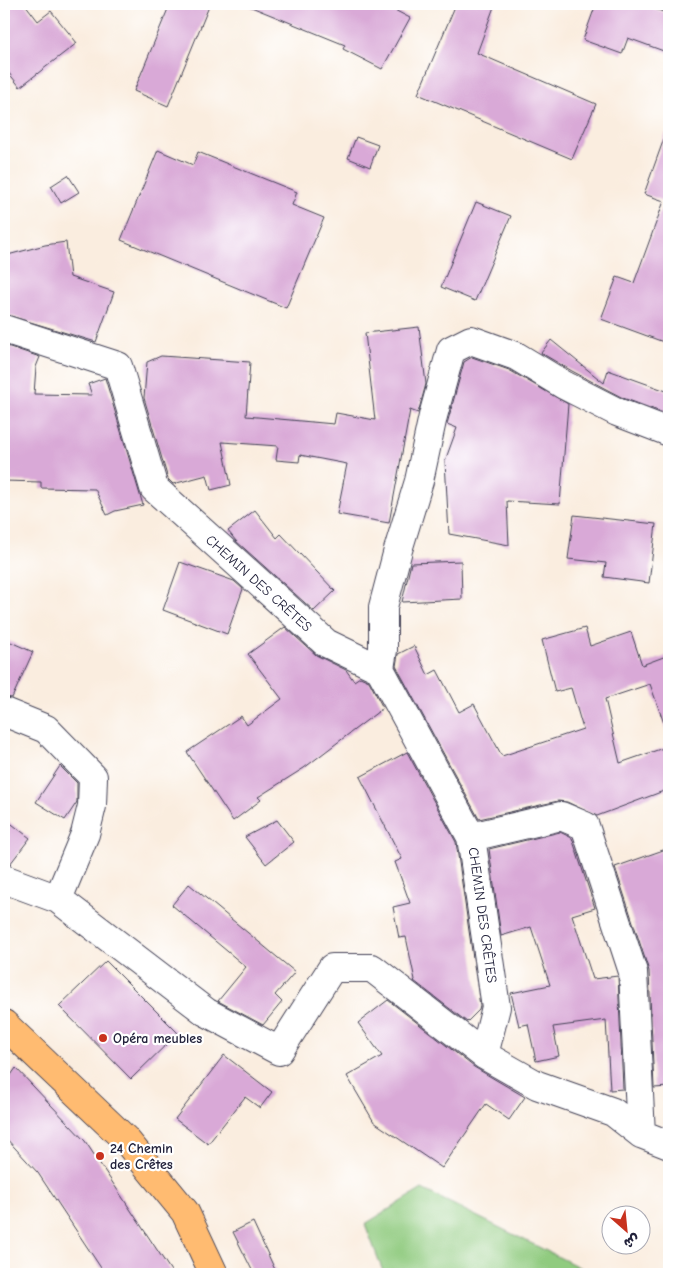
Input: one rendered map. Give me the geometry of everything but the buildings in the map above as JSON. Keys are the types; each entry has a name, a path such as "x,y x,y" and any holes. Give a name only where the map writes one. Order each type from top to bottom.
{"main road":[{"path":"4,1024 125,1140 185,1212 214,1274"}],"street":[{"name":"CHEMIN DES CRÊTES","path":"4,330 118,366 154,488 326,642 380,669 471,837 496,1006 484,1055"},
{"path":"380,669 383,650 383,607 419,481 433,416 451,350 471,340 516,356 564,385 617,412 669,432"},
{"path":"4,712 46,729 93,777 92,806 85,834 58,899"},
{"path":"471,837 561,816 585,826 633,972 641,1134"},
{"path":"4,880 58,899 206,1012 279,1051 332,968 372,968 484,1055 537,1085 613,1112 641,1134 669,1145"}],"green space":[{"path":"422,1189 593,1274 384,1274 365,1224"}],"place":[{"name":"Opéra meubles","path":"103,1038"},
{"name":"24 Chemin des Crêtes","path":"100,1156"}]}
